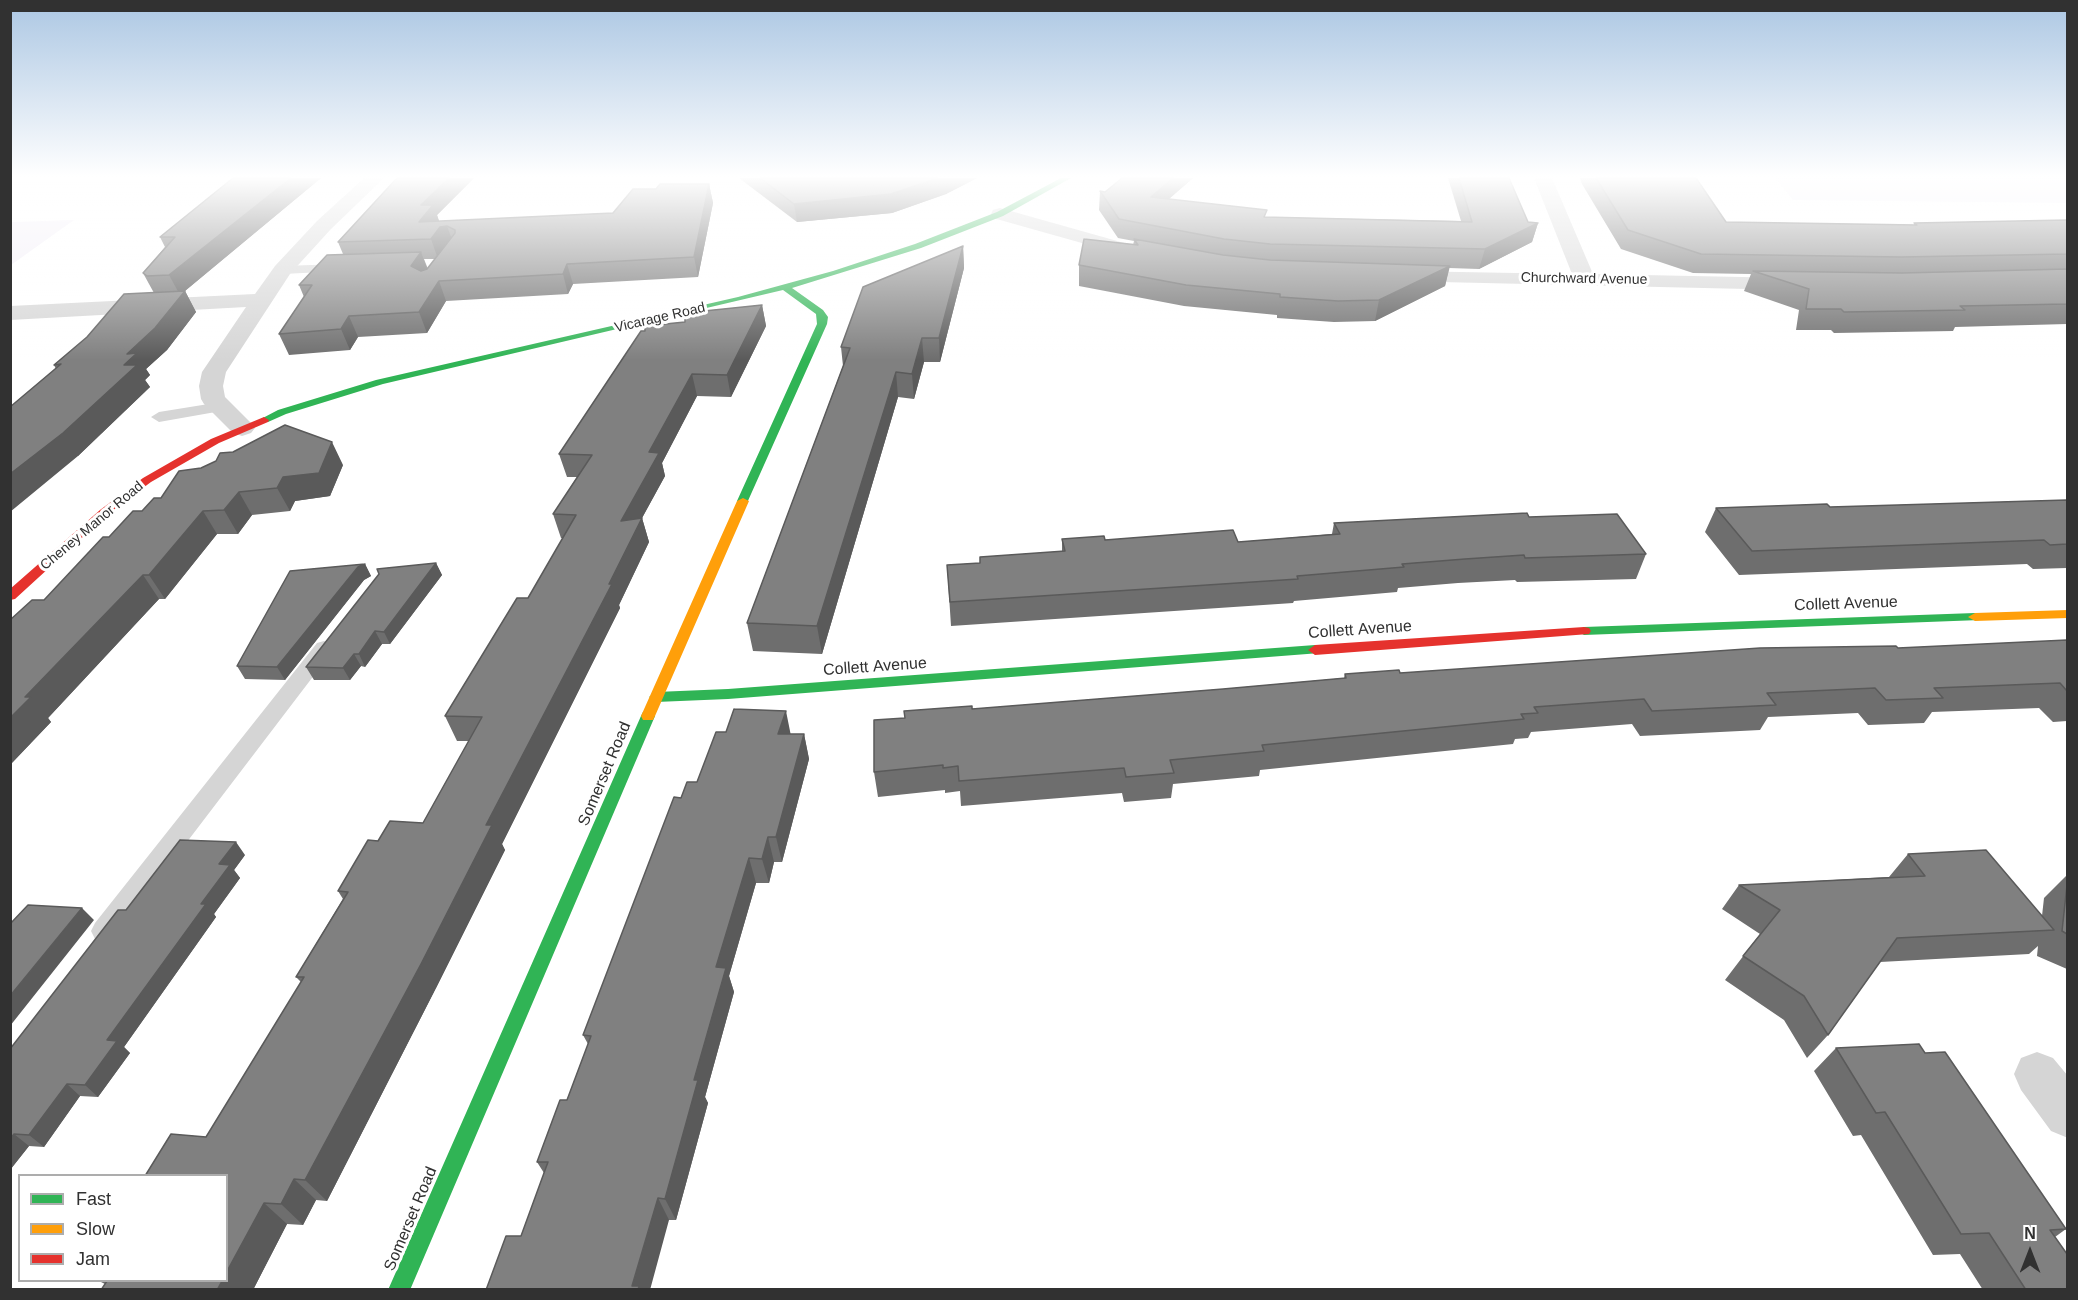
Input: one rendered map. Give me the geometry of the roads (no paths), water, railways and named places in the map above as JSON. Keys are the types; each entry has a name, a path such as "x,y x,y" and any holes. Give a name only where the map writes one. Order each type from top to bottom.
{"street":[{"path":"242,428 213,399 211,386 214,372 260,300 282,270 311,239"},
{"name":"Vicarage Road","path":"242,428 311,402 380,382 785,287 879,260 935,239"},
{"path":"1084,239 1145,253"},
{"path":"1568,239 1585,279"},
{"name":"Churchward Avenue","path":"1382,276 1816,284"},
{"name":"Somerset Road","path":"399,1290 656,697 822,324 823,316 820,312 785,287"},
{"path":"10,313 260,300"},
{"name":"Cheney Manor Road","path":"10,596 126,495 190,454 242,428"},
{"name":"Collett Avenue","path":"656,697 728,694 1493,636 1707,625 2067,614"},
{"path":"2037,1074 2067,1115"}],"lane":[{"path":"282,270 351,268"},
{"path":"159,417 222,407"},
{"path":"90,950 337,632"}]}
